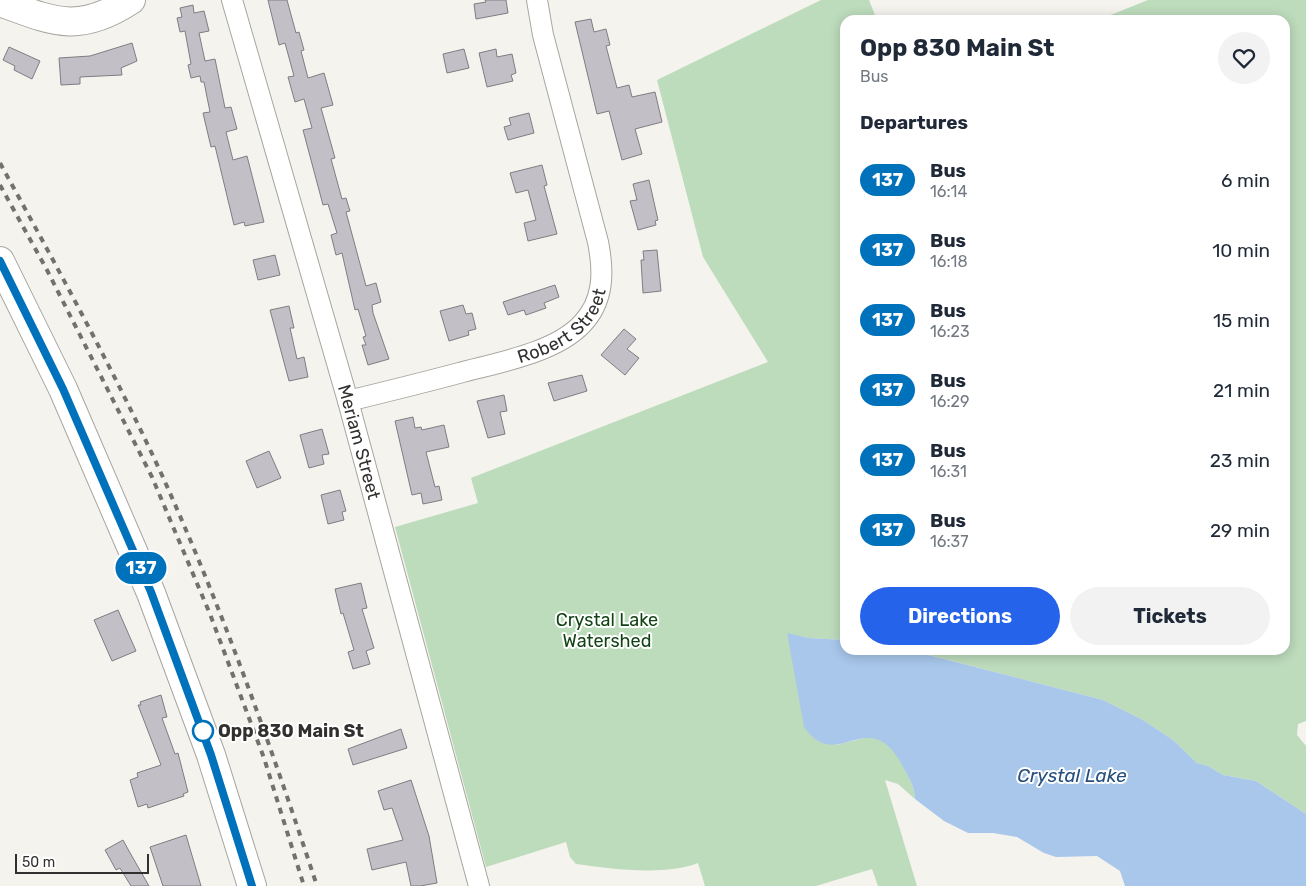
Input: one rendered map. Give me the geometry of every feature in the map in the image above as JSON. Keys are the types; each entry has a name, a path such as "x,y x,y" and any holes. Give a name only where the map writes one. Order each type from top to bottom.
{"main road":[{"path":"0,2 39,17 76,22 97,19 131,0"},
{"path":"0,261 63,389 151,592 211,755 252,886"}],"street":[{"name":"Meriam Street","path":"232,0 348,401 479,886"},
{"name":"Robert Street","path":"348,401 501,362 537,350 575,331 594,308 601,287 602,275 598,242 543,35 537,0"}],"green space":[{"name":"Crystal Lake Watershed","path":"821,0 869,0 875,15 840,15 840,640 809,638 787,634 836,745 870,737 887,744 901,760 911,781 915,799 898,784 885,780 917,886 878,886 872,869 816,886 705,886 698,863 685,867 654,870 621,869 576,864 570,857 566,842 486,867 395,527 478,503 471,478 768,362 703,257 657,80"},
{"path":"1148,0 1306,0 1306,721 1298,724 1297,735 1306,746 1306,814 1256,781 1223,775 1208,766 1197,763 1173,740 1143,720 1103,700 928,655 1290,655 1290,15 1110,15"}],"water":[{"name":"Crystal Lake","path":"787,633 809,638 840,640 840,655 928,655 1103,700 1143,720 1173,740 1197,763 1208,766 1223,775 1256,781 1306,814 1306,886 1125,886 1120,871 1097,856 1056,857 1044,853 1017,837 993,833 968,833 944,821 915,799 908,776 888,746 876,739 864,738 829,745 817,740 804,727"}],"building":[{"path":"268,0 287,0 296,33 299,32 304,50 301,51 308,78 324,73 333,105 321,108 335,158 331,159 342,199 346,198 350,211 346,212 366,286 376,283 381,302 372,305 373,313 389,359 368,365 362,345 366,345 363,337 366,336 358,309 355,310 342,253 336,255 331,235 337,233 328,204 323,205 303,130 312,128 304,99 295,102 288,77 294,76 285,43 279,45"},
{"path":"485,0 506,0 508,13 476,19 474,4 486,2"},
{"path":"193,5 194,13 204,11 209,31 199,33 205,61 215,59 225,108 231,107 237,129 226,132 233,160 247,156 264,222 245,226 244,222 234,225 215,146 211,147 203,113 210,112 204,82 201,82 200,76 191,78 188,65 191,64 185,31 180,32 177,18 182,17 180,8"},
{"path":"591,19 594,32 606,29 610,45 606,46 617,88 629,85 632,97 655,92 662,122 635,129 642,154 622,160 609,111 597,114 575,22"},
{"path":"132,43 137,61 121,68 122,75 80,77 80,84 61,85 59,58 90,56"},
{"path":"9,47 40,61 32,79 14,70 15,66 3,60"},
{"path":"464,49 469,68 447,73 443,54"},
{"path":"496,49 497,57 512,54 516,73 511,75 513,81 487,87 479,53"},
{"path":"529,113 534,133 508,140 504,127 511,125 509,118"},
{"path":"542,165 547,185 544,186 557,234 528,241 524,223 536,220 528,190 516,193 510,173"},
{"path":"649,180 658,220 655,221 656,225 638,230 630,201 637,200 633,184"},
{"path":"657,250 661,291 643,293 641,260 644,260 643,251"},
{"path":"275,255 280,275 258,280 253,260"},
{"path":"555,285 559,297 544,303 546,308 526,315 524,310 508,315 503,302"},
{"path":"463,305 466,314 472,313 476,329 468,331 469,335 449,341 440,311"},
{"path":"289,306 294,328 290,328 297,359 304,357 308,377 289,381 270,310"},
{"path":"624,329 636,339 627,349 639,358 625,375 601,355"},
{"path":"582,375 587,391 554,401 548,383"},
{"path":"504,395 507,411 500,412 505,434 488,438 477,401"},
{"path":"413,417 415,428 421,427 422,430 444,425 449,447 426,452 435,487 439,486 442,500 423,504 421,493 412,495 395,421"},
{"path":"322,429 329,454 322,455 324,464 309,468 300,435"},
{"path":"269,451 281,478 257,488 246,461"},
{"path":"340,490 346,511 342,512 344,520 328,524 321,495"},
{"path":"361,583 367,608 362,609 374,648 366,651 370,664 353,669 348,652 354,650 343,613 341,614 335,589"},
{"path":"118,610 136,651 112,661 94,620"},
{"path":"161,695 167,717 162,718 175,754 178,753 188,792 183,794 184,796 148,808 147,804 138,807 130,780 138,777 137,773 161,765 138,705 141,705 140,702"},
{"path":"401,729 407,748 353,765 348,749"},
{"path":"411,780 429,836 437,883 420,886 411,886 406,862 372,870 367,849 403,840 392,808 384,810 378,791"},
{"path":"186,835 201,886 163,886 150,847"},
{"path":"123,840 149,886 131,886 120,868 116,870 105,850"}],"railway":[{"path":"0,163 103,355 161,473 205,575 245,678 317,886"},
{"path":"0,185 47,270 152,477 210,614 264,758 304,886"}],"bus line":[{"name":"137","path":"0,261 43,345 151,592 211,755 252,886"}],"place":[{"name":"Opp 830 Main St","path":"203,731"}]}
